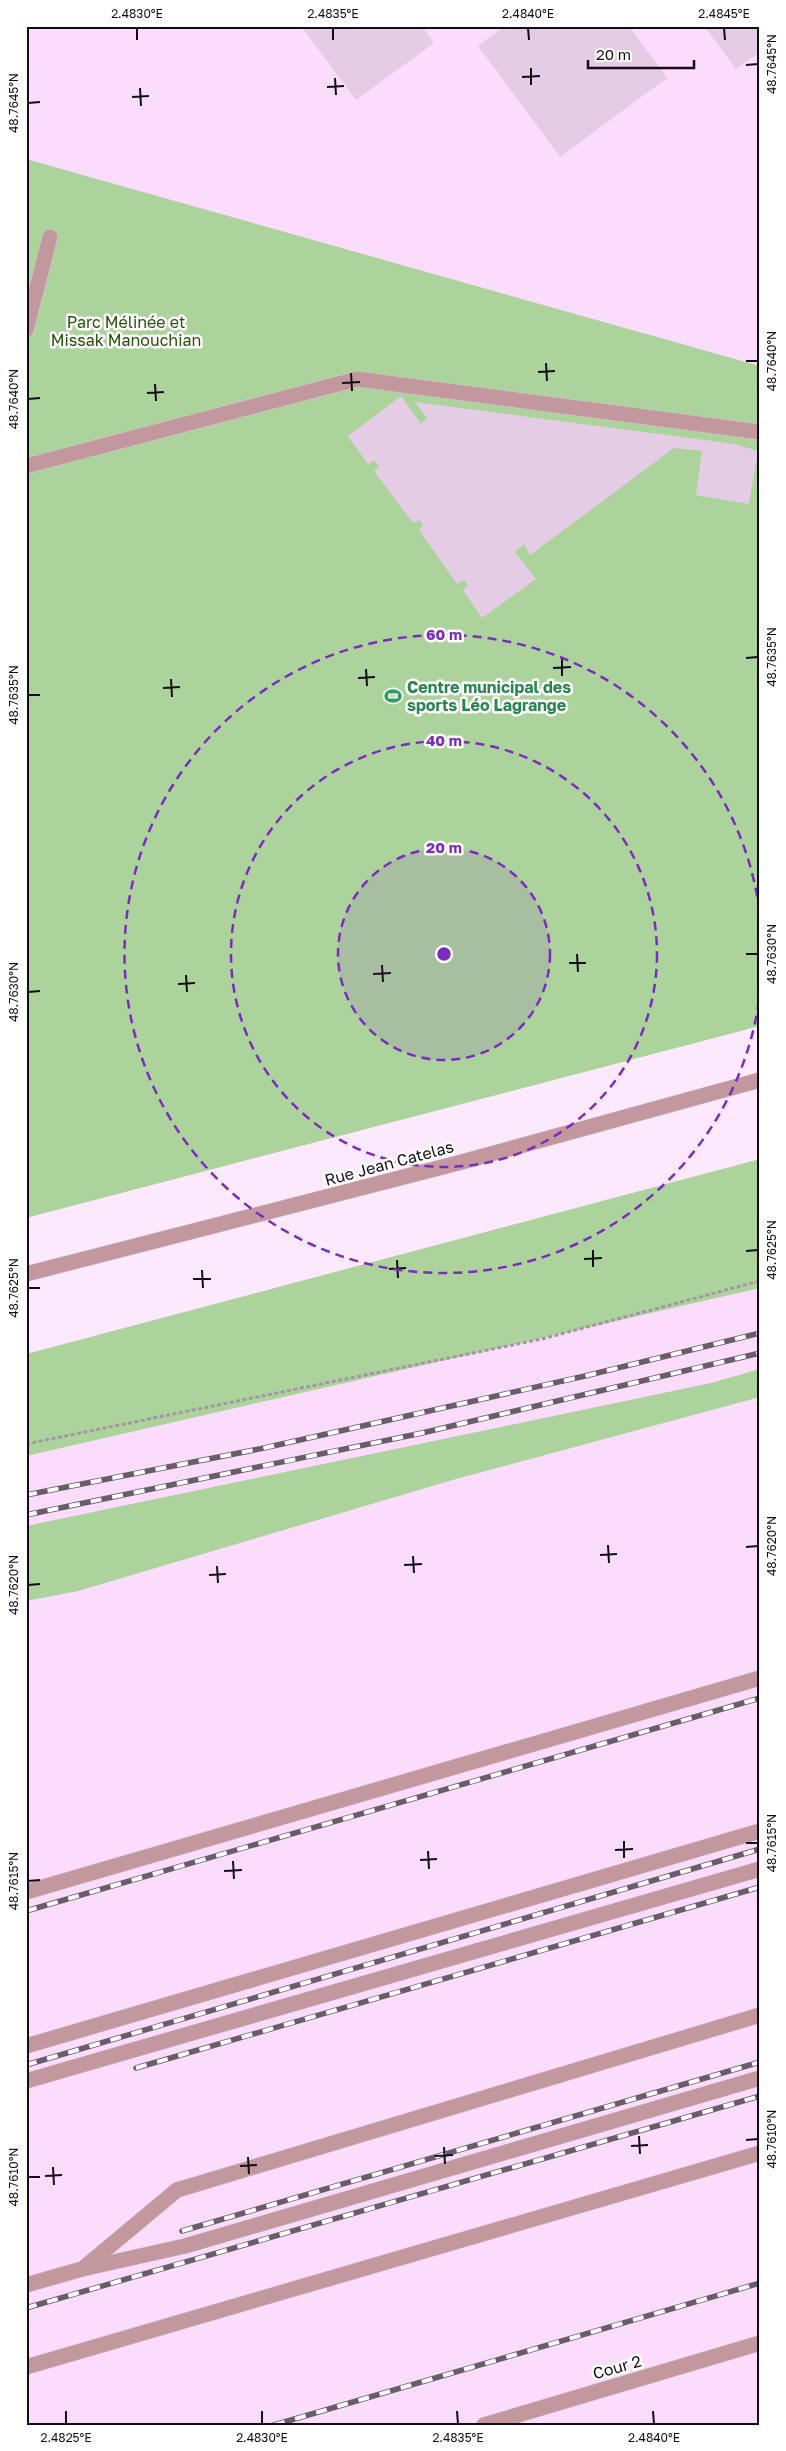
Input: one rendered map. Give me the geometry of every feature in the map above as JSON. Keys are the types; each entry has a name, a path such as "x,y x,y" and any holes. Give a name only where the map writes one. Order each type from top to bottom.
{"street":[{"path":"26,330 50,237"},
{"path":"26,466 357,380 760,432"},
{"name":"Rue Jean Catelas","path":"26,1274 458,1163 760,1080"},
{"path":"26,1892 760,1678"},
{"path":"26,2046 760,1831"},
{"path":"26,2082 760,1869"},
{"path":"82,2269 177,2190 760,2015"},
{"path":"26,2285 82,2269 185,2246 760,2078"},
{"path":"26,2368 760,2154"},
{"name":"Cour 2","path":"484,2425 760,2343"}],"path":[{"path":"26,1444 542,1339 760,1281"}],"shaded area":[{"path":"26,26 760,26 760,366 26,159"},
{"path":"760,1162 760,2425 26,2425 26,1355"}],"green space":[{"name":"Centre municipal des sports Léo Lagrange","path":"26,159 760,366 760,1026 26,1218"},
{"path":"760,1159 760,1288 26,1456 26,1354"},
{"path":"760,1369 760,1397 456,1479 78,1591 26,1601 26,1526 711,1383"}],"building":[{"path":"301,26 422,26 434,43 356,100"},
{"path":"505,26 637,26 632,30 667,78 560,157 478,46"},
{"path":"704,26 760,26 760,52 736,69"},
{"path":"401,396 421,424 427,418 415,402 735,444 758,451 749,504 696,495 702,451 674,448 530,555 524,544 515,552 536,579 482,618 463,590 468,585 464,580 457,584 419,530 423,526 420,520 413,523 374,471 379,467 374,460 368,464 348,436"}],"railway":[{"path":"26,1495 264,1448 585,1376 760,1333"},
{"path":"26,1515 422,1433 760,1353"},
{"path":"26,1911 760,1698"},
{"path":"26,2065 760,1849"},
{"path":"136,2068 760,1887"},
{"path":"182,2231 760,2062"},
{"path":"26,2308 760,2096"},
{"path":"274,2425 760,2283"}],"place":[{"name":"Centre municipal des sports Léo Lagrange","path":"393,696"}],"park label":[{"name":"Parc Mélinée et Missak Manouchian","path":"126,331"}]}
